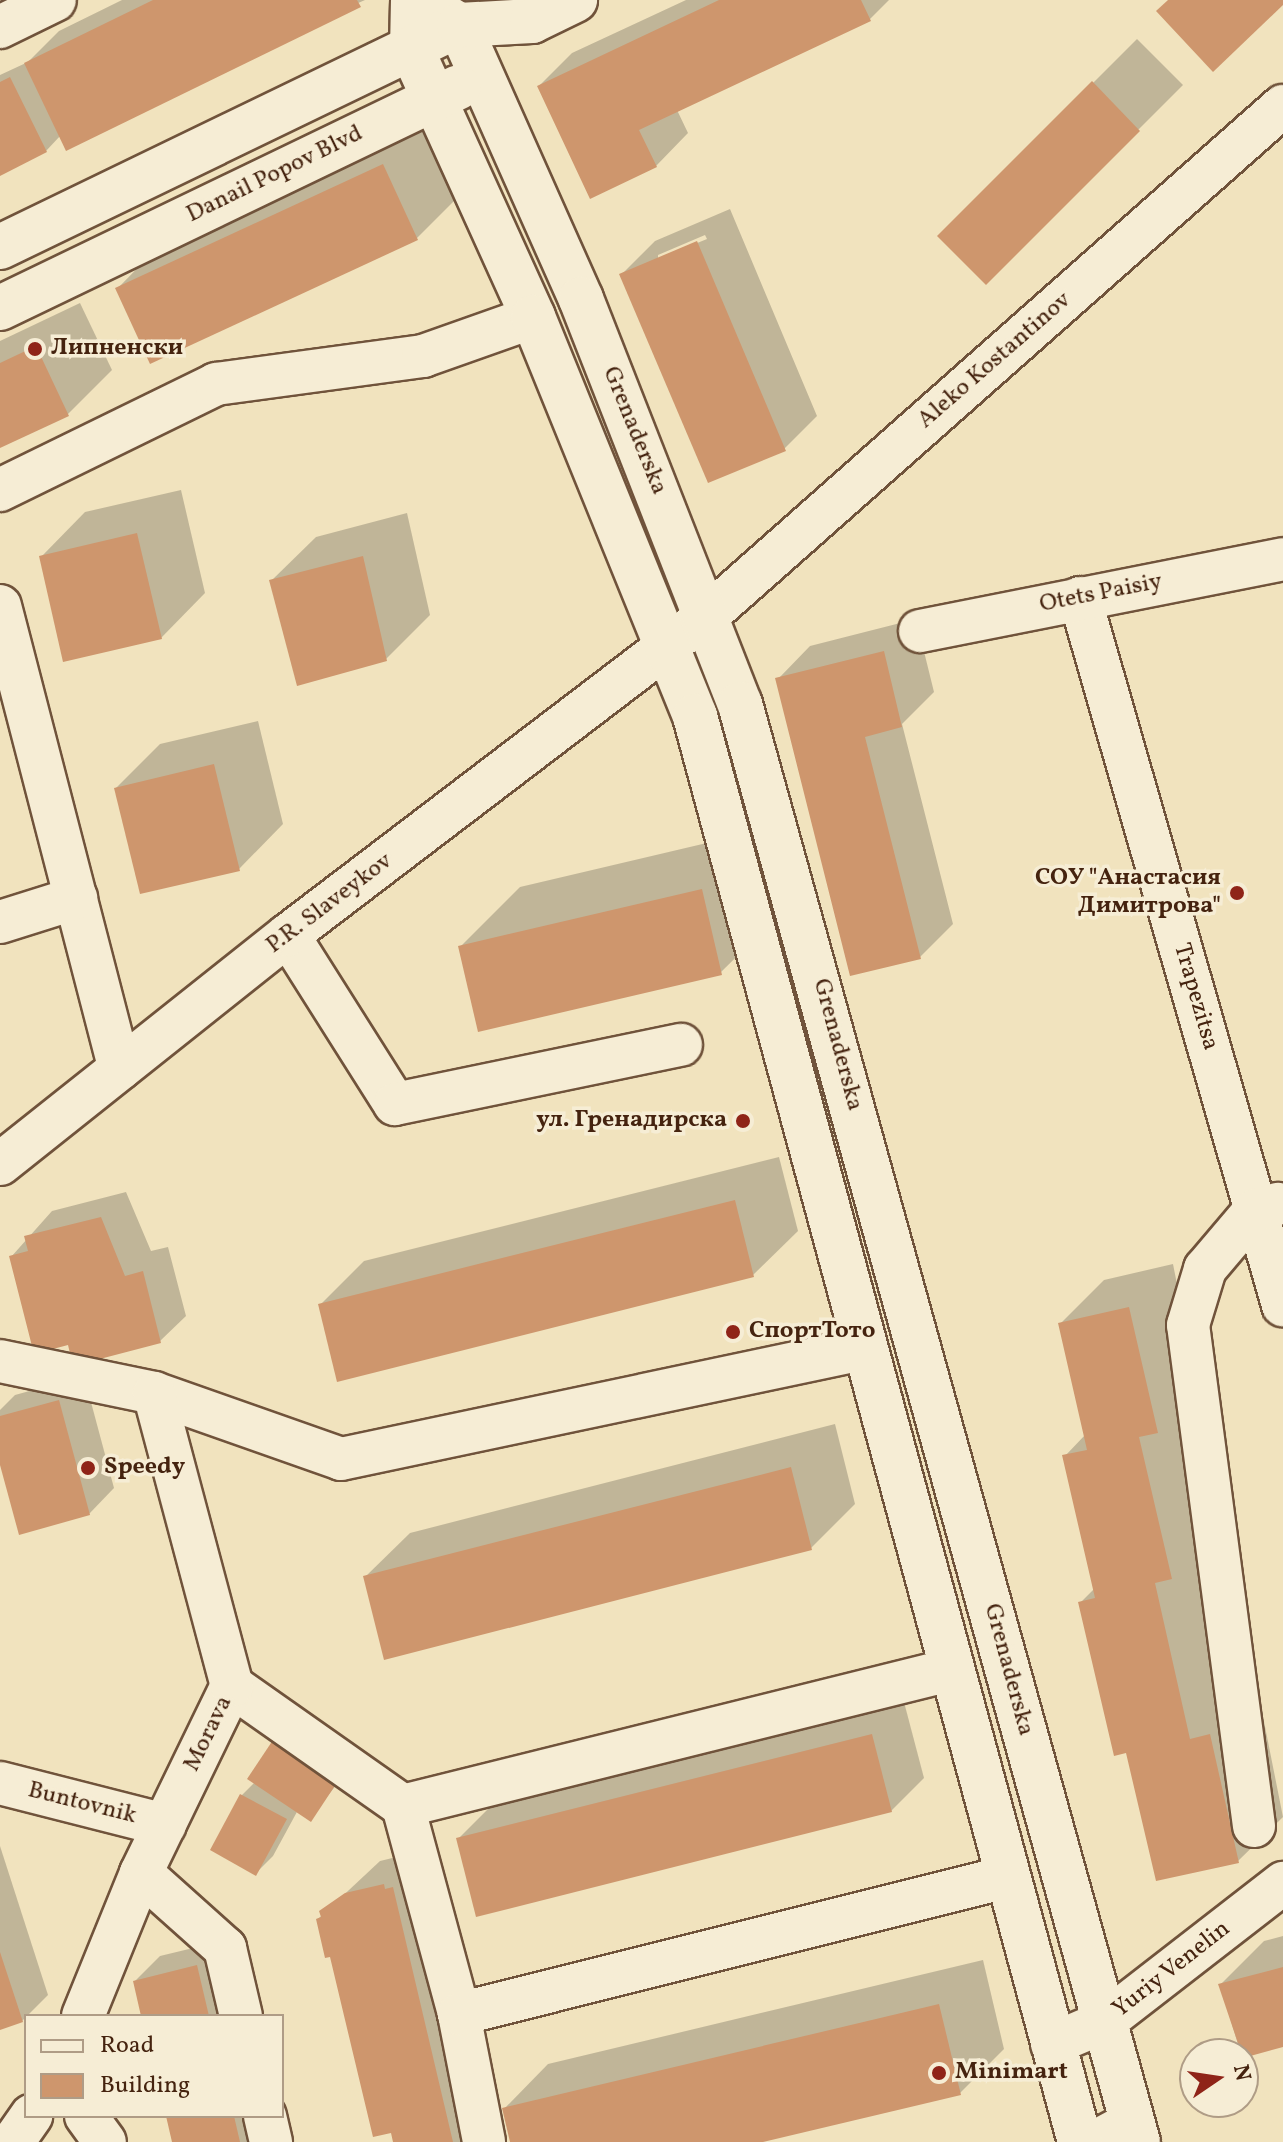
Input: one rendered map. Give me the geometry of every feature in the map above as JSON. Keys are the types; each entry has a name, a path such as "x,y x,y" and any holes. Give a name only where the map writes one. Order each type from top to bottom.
{"street":[{"path":"0,27 55,0"},
{"path":"459,25 415,0 412,50 533,317 695,716 862,1349 1080,2142"},
{"name":"Danail Popov Blvd","path":"0,308 481,77 532,21 575,0"},
{"name":"Danail Popov Blvd","path":"0,247 459,25 532,21"},
{"name":"Grenaderska","path":"459,25 581,299 708,615 768,794 1104,2022 1121,2135"},
{"name":"Aleko Kostantinov","path":"666,649 1283,106"},
{"path":"0,490 216,384 423,356 533,317"},
{"name":"Otets Paisiy","path":"920,631 1283,559"},
{"name":"Trapezitsa","path":"1080,598 1269,1206 1283,1305"},
{"path":"0,606 120,1069"},
{"name":"P.R. Slaveykov","path":"0,1164 288,935 666,649"},
{"path":"0,922 76,898"},
{"path":"288,935 395,1104 681,1045"},
{"path":"1254,1826 1188,1325 1205,1269 1269,1206"},
{"path":"0,1361 154,1393 341,1459 862,1349"},
{"name":"Morava","path":"84,2014 141,1873 232,1686 154,1393"},
{"path":"403,1806 950,1670"},
{"path":"232,1686 403,1806 459,2014 484,2142"},
{"name":"Buntovnik","path":"0,1783 165,1825"},
{"path":"141,1873 225,1948 241,2014"},
{"path":"459,2014 1007,1877"},
{"name":"Yuriy Venelin","path":"1052,2044 1104,2022 1283,1883"},
{"path":"13,2142 30,2118"},
{"path":"87,2118 105,2142"},
{"path":"265,2118 271,2142"}],"building":[{"path":"153,0 357,0 361,7 66,151 24,63"},
{"path":"719,0 861,0 871,21 639,130 657,167 590,199 537,86"},
{"path":"1168,0 1283,0 1283,5 1213,72 1156,11"},
{"path":"10,77 47,152 0,176 0,82"},
{"path":"1092,81 1140,131 986,285 937,236"},
{"path":"383,164 418,240 150,364 115,288"},
{"path":"697,241 786,451 708,483 619,274"},
{"path":"36,346 69,416 0,448 0,363"},
{"path":"137,533 162,639 63,662 39,556"},
{"path":"363,556 387,661 297,686 269,580"},
{"path":"884,651 902,727 865,737 921,959 850,976 775,678"},
{"path":"214,764 240,871 140,894 114,788"},
{"path":"702,889 722,975 478,1032 458,946"},
{"path":"735,1200 754,1277 337,1382 318,1304"},
{"path":"101,1217 125,1276 143,1271 161,1343 73,1366 68,1345 34,1354 9,1256 28,1251 24,1236"},
{"path":"1129,1307 1158,1433 1139,1437 1172,1579 1155,1583 1190,1739 1210,1734 1239,1863 1156,1881 1126,1753 1114,1756 1078,1602 1095,1598 1062,1455 1087,1450 1058,1323"},
{"path":"59,1400 90,1515 19,1535 0,1465 0,1416"},
{"path":"791,1467 812,1550 384,1660 363,1576"},
{"path":"281,1728 338,1781 311,1822 247,1779"},
{"path":"872,1734 892,1812 476,1917 456,1838"},
{"path":"240,1794 287,1819 256,1876 210,1850"},
{"path":"384,1884 385,1889 393,1887 453,2142 393,2142 391,2133 373,2137 330,1957 325,1958 316,1919 321,1917 319,1911 345,1893"},
{"path":"0,1952 23,2022 0,2030"},
{"path":"197,1965 209,2014 141,2014 133,1981"},
{"path":"1283,1967 1283,2047 1259,2054 1259,2038 1236,2038 1218,1984"},
{"path":"939,2004 961,2095 763,2142 510,2142 502,2108"},
{"path":"166,2118 234,2118 240,2142 172,2142"}],"place":[{"name":"Липненски","path":"35,349"},
{"name":"СОУ \"Анастасия Димитрова\"","path":"1237,893"},
{"name":"ул. Гренадирска","path":"743,1121"},
{"name":"СпортТото","path":"733,1332"},
{"name":"Speedy","path":"88,1468"},
{"name":"Minimart","path":"939,2073"}]}
